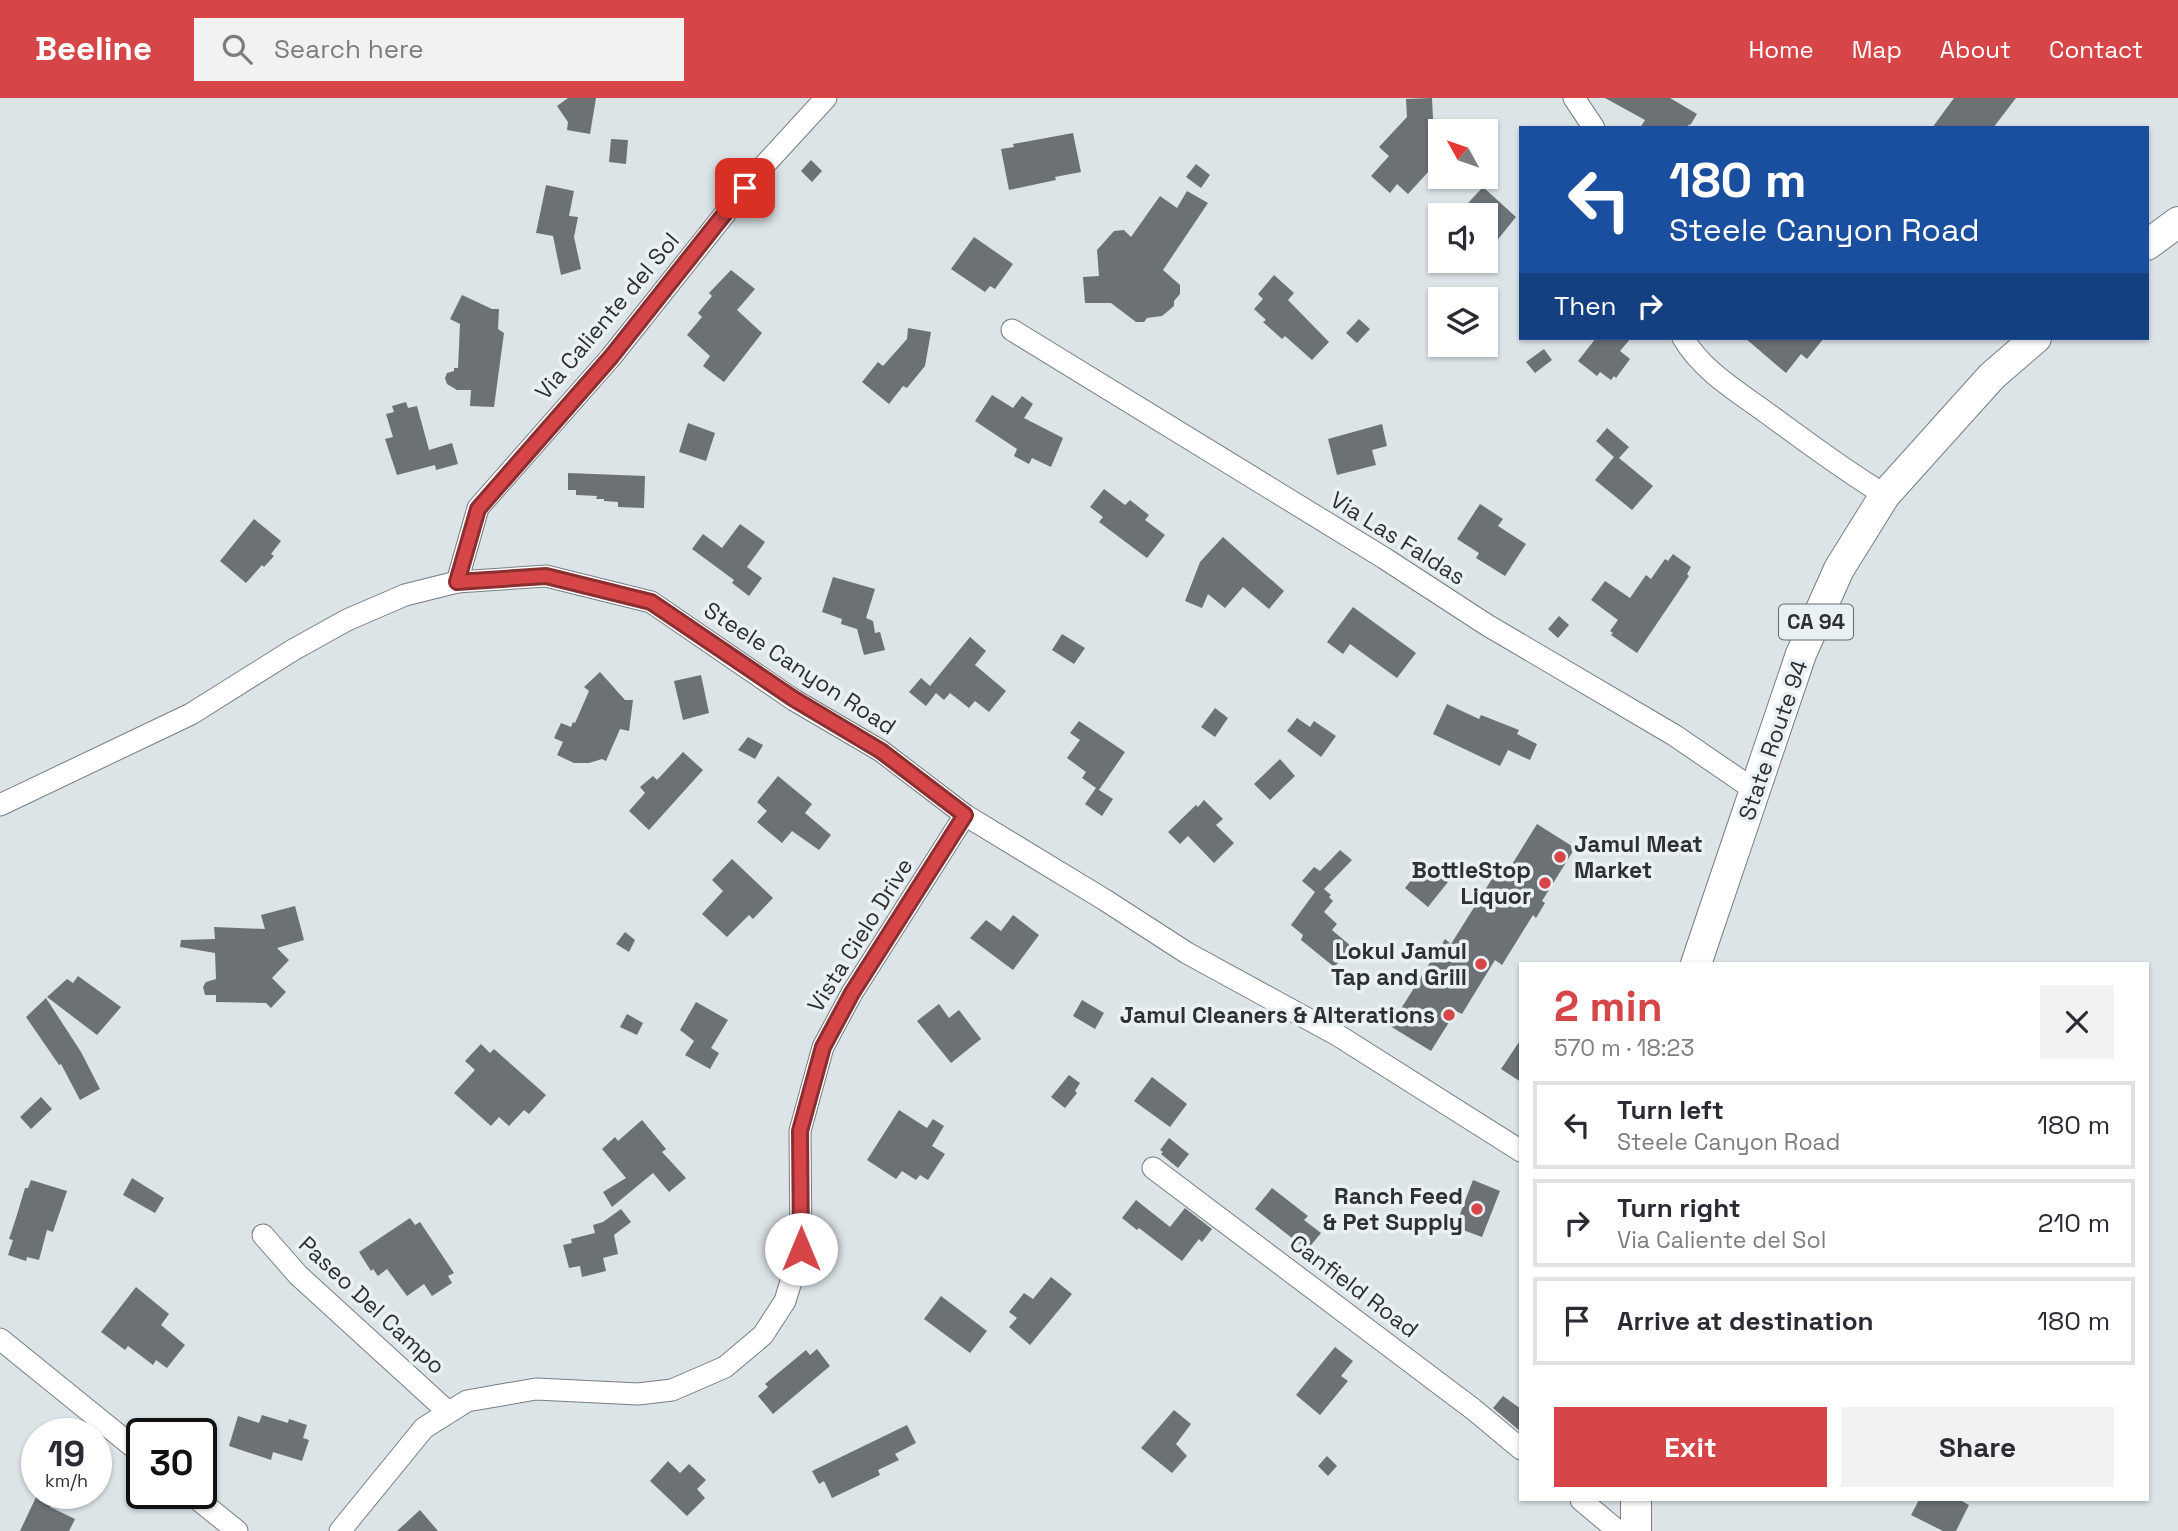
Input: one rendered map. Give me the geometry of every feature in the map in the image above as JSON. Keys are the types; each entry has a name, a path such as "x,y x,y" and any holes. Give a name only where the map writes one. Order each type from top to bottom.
{"highway":[{"path":"2149,244 2178,222"},
{"name":"State Route 94","path":"1697,962 1801,654 1839,569 1885,495 1992,376 2034,340"},
{"path":"1636,1501 1636,1531"}],"street":[{"name":"Via Caliente del Sol","path":"457,582 478,509 611,357 758,171 826,98"},
{"path":"1574,98 1593,126"},
{"name":"Via Las Faldas","path":"1012,330 1384,558 1488,625 1674,734 1756,791"},
{"path":"1684,340 1712,372 1850,474 1885,495"},
{"name":"Steele Canyon Road","path":"0,805 191,714 293,650 347,620 405,595 457,582 546,576 651,602 794,699 881,751 965,815 1187,953 1339,1036 1519,1150"},
{"name":"Vista Cielo Drive","path":"340,1531 424,1428 447,1411 467,1401 536,1389 638,1394 672,1390 725,1367 762,1335 785,1301 801,1249 800,1131 823,1047 852,993 965,815"},
{"name":"Canfield Road","path":"1153,1168 1462,1401 1519,1448"},
{"name":"Paseo Del Campo","path":"263,1235 298,1275 447,1411"},
{"path":"0,1339 126,1441"},
{"path":"1582,1501 1618,1531"},
{"path":"209,1509 236,1531"}],"building":[{"path":"568,98 596,98 590,134 567,130 568,122 557,106"},
{"path":"1432,98 1433,119 1428,119 1428,172 1408,194 1397,184 1390,193 1371,176 1389,156 1379,147 1407,117 1406,99"},
{"path":"1605,98 1670,98 1697,114 1687,126 1641,126 1645,120"},
{"path":"1954,98 2016,98 1995,126 1933,126"},
{"path":"1073,133 1081,172 1009,190 1001,149 1014,147 1013,144"},
{"path":"611,139 628,140 626,164 609,162"},
{"path":"811,160 822,171 812,182 801,171"},
{"path":"1196,164 1210,175 1201,188 1186,177"},
{"path":"546,185 574,191 569,216 578,217 574,237 581,269 561,275 553,236 536,233"},
{"path":"1481,189 1485,189 1516,217 1498,239 1498,203 1468,203"},
{"path":"1187,191 1208,203 1163,270 1180,285 1180,294 1174,301 1174,306 1162,316 1136,322 1111,303 1085,303 1083,277 1099,276 1097,250 1114,231 1124,230 1131,237 1160,196 1177,208"},
{"path":"974,237 1013,264 995,289 990,286 985,292 951,269"},
{"path":"731,270 755,289 737,310 762,333 724,382 703,366 710,356 687,335 702,317 698,313 712,296 709,293"},
{"path":"1274,275 1294,293 1288,300 1329,342 1312,360 1285,336 1282,339 1263,322 1266,320 1254,309 1263,299 1258,294"},
{"path":"462,295 492,309 499,309 498,329 504,333 494,407 470,406 471,390 457,390 447,384 445,378 447,373 458,368 460,324 450,319"},
{"path":"1359,319 1370,329 1357,343 1346,333"},
{"path":"908,328 931,332 925,366 907,388 903,386 889,404 862,382 878,362 883,366 907,339"},
{"path":"1594,340 1629,340 1620,351 1630,359 1616,378 1614,376 1611,380 1600,372 1597,376 1578,361"},
{"path":"1747,340 1822,340 1807,359 1801,354 1786,373"},
{"path":"1544,349 1552,360 1535,373 1526,362"},
{"path":"992,395 1013,408 1022,396 1033,404 1024,418 1063,438 1051,467 1032,458 1029,464 1014,456 1017,449 975,421"},
{"path":"406,402 408,408 417,406 429,450 452,443 458,464 436,470 435,465 397,475 385,439 393,437 386,414 394,412 392,406"},
{"path":"688,423 715,433 706,461 679,452"},
{"path":"1382,424 1387,446 1372,450 1376,465 1337,475 1328,439"},
{"path":"1607,428 1629,447 1619,458 1653,486 1632,510 1595,480 1614,457 1596,441"},
{"path":"568,473 645,476 644,508 618,507 618,502 596,499 597,496 576,495 576,490 568,490"},
{"path":"1104,489 1125,505 1130,500 1149,515 1145,520 1165,535 1147,558 1099,522 1103,517 1090,507"},
{"path":"1480,504 1503,519 1498,526 1526,544 1505,576 1476,558 1479,553 1457,539"},
{"path":"254,519 281,541 271,554 274,556 246,583 220,561"},
{"path":"740,524 765,542 747,567 762,578 749,596 732,583 734,580 692,549 703,534 722,548"},
{"path":"1223,537 1284,591 1269,609 1243,587 1225,608 1208,594 1202,608 1185,601 1200,562"},
{"path":"1673,554 1691,567 1687,574 1689,576 1637,653 1611,635 1613,633 1610,631 1618,620 1591,600 1605,581 1630,598 1646,575 1651,579 1665,559 1668,561"},
{"path":"833,577 875,589 866,618 873,621 875,633 880,632 885,650 864,655 857,629 841,624 842,619 822,612"},
{"path":"1353,607 1416,653 1397,678 1350,644 1343,654 1327,642"},
{"path":"1559,616 1569,625 1558,638 1548,629"},
{"path":"1062,634 1085,648 1074,664 1052,650"},
{"path":"970,637 986,651 975,665 1006,691 989,712 975,701 969,708 950,693 944,700 936,693 926,706 909,692 921,678 930,686"},
{"path":"600,672 625,700 633,700 629,731 620,729 606,761 602,759 589,763 574,763 557,755 563,742 554,738 561,723 571,727 573,722 575,723 589,691 584,687"},
{"path":"701,675 709,713 683,720 674,681"},
{"path":"1447,704 1479,719 1481,715 1519,730 1517,734 1537,744 1530,760 1508,750 1500,766 1433,734"},
{"path":"1215,708 1228,718 1215,737 1201,727"},
{"path":"1297,718 1310,727 1314,721 1336,736 1321,757 1287,731"},
{"path":"1079,721 1125,752 1099,790 1113,799 1102,816 1085,804 1096,788 1082,778 1086,772 1067,758 1080,740 1070,733"},
{"path":"748,737 763,745 755,759 738,750"},
{"path":"683,752 703,770 649,830 629,811 645,793 640,787 653,776 657,780"},
{"path":"1280,759 1295,776 1270,800 1254,784"},
{"path":"778,776 812,804 805,813 831,835 819,850 792,831 782,843 757,822 767,811 757,802"},
{"path":"1204,800 1223,819 1216,825 1234,843 1214,863 1188,836 1180,844 1168,832"},
{"path":"1537,824 1575,848 1542,901 1545,903 1536,918 1533,915 1502,965 1495,960 1462,1014 1456,1011 1431,1051 1390,1026 1445,939 1451,944 1495,874 1503,879"},
{"path":"1340,850 1352,860 1324,889 1333,901 1324,912 1337,924 1332,930 1352,947 1333,966 1301,940 1303,935 1291,925 1315,892 1302,881 1314,867 1320,871"},
{"path":"732,859 773,898 753,919 749,915 727,937 702,914 723,891 712,880"},
{"path":"1424,864 1448,882 1428,907 1405,888"},
{"path":"295,906 304,940 277,948 289,960 272,978 286,992 271,1008 266,1003 216,1002 216,995 205,995 203,987 206,982 216,979 215,953 180,947 181,940 215,939 214,927 265,929 261,915"},
{"path":"1013,915 1039,935 1013,970 970,938 986,920 1001,931"},
{"path":"625,932 635,940 629,952 616,944"},
{"path":"78,976 121,1007 97,1035 47,997 67,979 73,983"},
{"path":"46,998 81,1052 100,1089 80,1100 61,1064 59,1065 26,1017"},
{"path":"1082,1000 1104,1013 1095,1029 1073,1016"},
{"path":"696,1002 728,1020 711,1048 719,1053 710,1069 685,1055 694,1041 680,1030"},
{"path":"939,1004 949,1018 959,1010 981,1039 951,1063 917,1021"},
{"path":"627,1014 643,1023 637,1035 620,1027"},
{"path":"1519,1042 1519,1081 1501,1069"},
{"path":"481,1044 490,1053 494,1049 546,1095 529,1114 524,1110 509,1126 499,1117 491,1126 454,1093 475,1070 465,1061"},
{"path":"1069,1075 1080,1083 1075,1091 1077,1093 1065,1108 1051,1097"},
{"path":"1152,1077 1187,1104 1170,1127 1134,1101"},
{"path":"41,1097 52,1109 31,1129 20,1117"},
{"path":"899,1110 927,1128 933,1119 944,1126 932,1146 945,1154 928,1180 920,1175 916,1180 902,1171 896,1179 867,1160"},
{"path":"642,1120 666,1149 662,1152 686,1178 669,1192 653,1173 612,1207 603,1192 626,1178 602,1149 615,1137 618,1141"},
{"path":"1169,1138 1189,1154 1178,1168 1161,1154 1163,1152 1160,1150"},
{"path":"132,1178 164,1198 155,1213 123,1195"},
{"path":"31,1180 67,1191 53,1232 47,1230 39,1260 27,1257 26,1261 8,1255 13,1240 9,1239 25,1188 28,1188"},
{"name":"Ranch Feed & Pet Supply","path":"1473,1180 1500,1191 1482,1237 1455,1227"},
{"path":"1272,1188 1308,1216 1304,1220 1321,1233 1307,1250 1255,1209"},
{"path":"1136,1200 1170,1227 1185,1208 1212,1229 1202,1242 1199,1239 1182,1261 1122,1218"},
{"path":"621,1209 631,1222 614,1235 618,1254 603,1258 606,1271 582,1277 580,1266 569,1268 563,1245 572,1243 571,1239 595,1233 593,1225 603,1222"},
{"path":"410,1218 415,1225 420,1222 454,1273 448,1276 452,1283 432,1296 424,1284 407,1296 387,1269 378,1276 373,1269 371,1271 359,1252"},
{"path":"1051,1277 1072,1294 1030,1345 1009,1327 1017,1318 1009,1312 1024,1293 1033,1299"},
{"path":"136,1287 169,1314 161,1325 185,1345 167,1368 156,1360 153,1365 128,1346 125,1350 101,1332"},
{"path":"941,1296 987,1331 970,1353 924,1319"},
{"path":"1335,1347 1353,1361 1341,1376 1348,1381 1320,1415 1296,1395"},
{"path":"817,1349 830,1366 773,1414 758,1396 768,1387 765,1384 806,1350 810,1355"},
{"path":"1503,1396 1519,1408 1519,1430 1493,1408"},
{"path":"1174,1410 1191,1424 1176,1444 1187,1456 1172,1473 1141,1448"},
{"path":"262,1415 288,1423 289,1419 307,1425 303,1438 309,1440 302,1461 273,1452 271,1460 229,1446 238,1416 259,1423"},
{"path":"907,1425 916,1443 895,1454 899,1460 878,1470 880,1475 832,1498 824,1481 819,1484 812,1471"},
{"path":"1327,1456 1337,1466 1328,1476 1318,1466"},
{"path":"668,1461 680,1473 689,1464 706,1480 697,1489 705,1498 687,1516 650,1481"},
{"path":"1918,1501 1962,1501 1969,1505 1956,1531 1943,1531 1911,1515"},
{"path":"30,1509 54,1509 75,1519 69,1531 20,1531"},
{"path":"420,1510 438,1531 397,1531"}],"place":[{"name":"Jamul Meat Market","path":"1560,857"},
{"name":"BottleStop Liquor","path":"1545,883"},
{"name":"Lokul Jamul Tap and Grill","path":"1481,964"},
{"name":"Jamul Cleaners & Alterations","path":"1449,1015"},
{"name":"Ranch Feed & Pet Supply","path":"1477,1209"}],"route":[{"path":"745,188 611,357 478,509 457,582 546,576 651,602 794,699 881,751 965,815 852,993 823,1047 800,1131 801,1249"}]}
